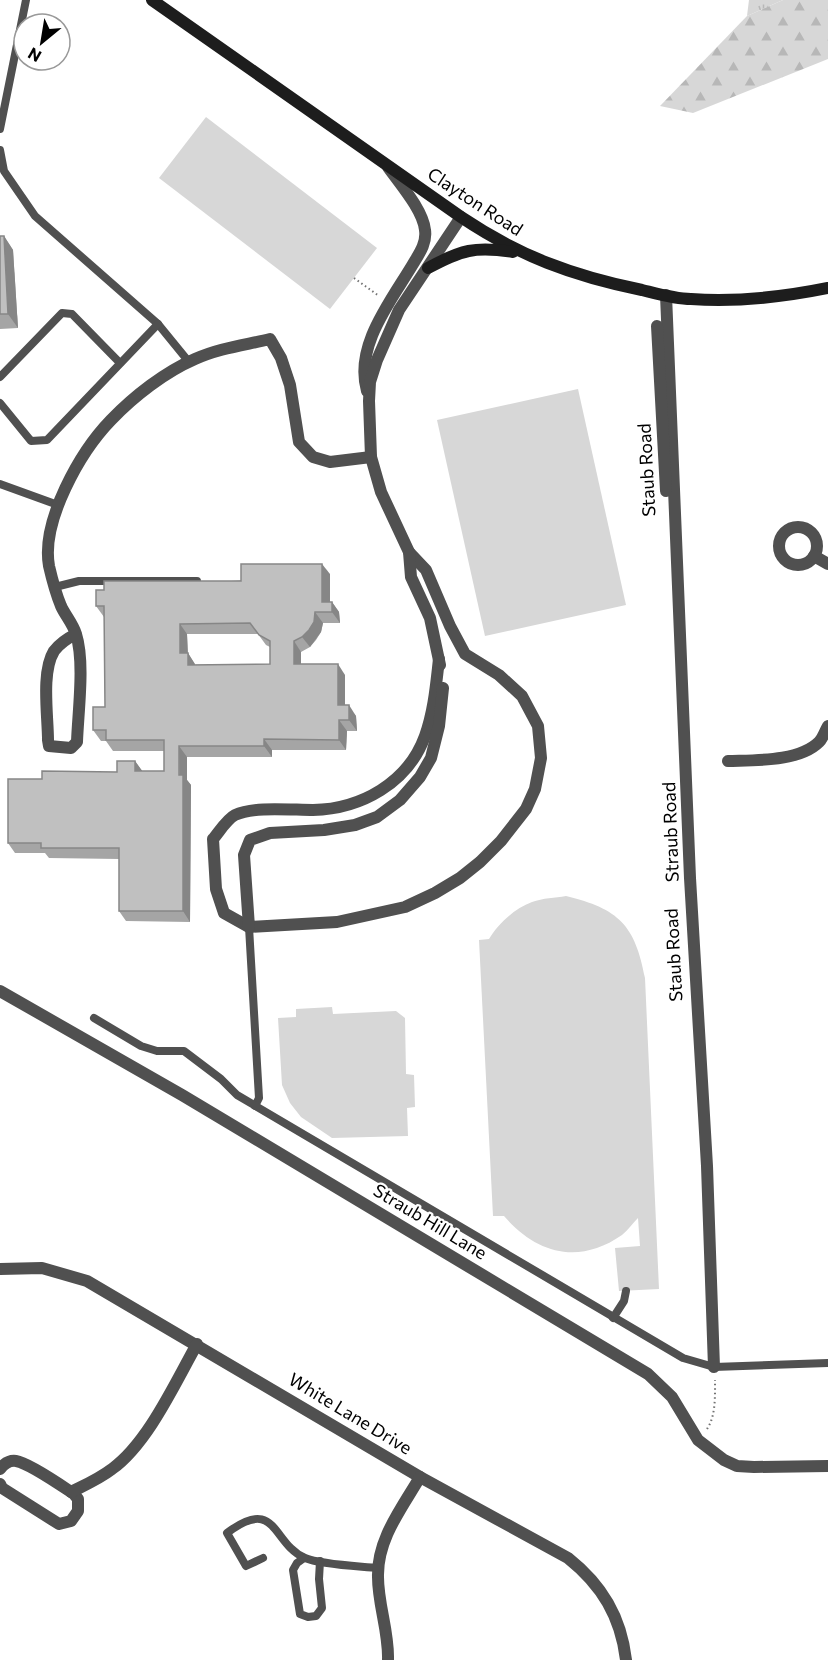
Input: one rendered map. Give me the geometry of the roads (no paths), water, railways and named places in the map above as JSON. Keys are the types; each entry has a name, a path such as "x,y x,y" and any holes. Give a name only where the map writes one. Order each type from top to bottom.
{"main road":[{"name":"Clayton Road","path":"152,0 461,217 523,254 585,277 690,299 756,298 828,288"},
{"path":"428,268 451,255 466,250 494,249 523,254"}],"street":[{"path":"369,401 363,371 368,349 382,315 422,250 426,232 423,218 388,167"},
{"path":"439,659 433,708 424,739 400,774 383,790 362,801 340,808 255,811 234,815 213,839 216,889 224,913 249,927 337,922 405,907 460,878 480,862 501,842 526,809 535,789 542,758 538,726 522,696 499,675 465,654 450,626 426,570 409,552 381,492 371,457 370,382 377,360 399,310 461,217"},
{"name":"Straub Road","path":"666,295 690,878 707,1166 714,1367"},
{"name":"Staub Road","path":"657,326 714,1367"},
{"path":"76,633 54,652 49,667 49,746 71,748 77,742 80,661 76,633 61,605 49,565 51,523 65,488 83,457 111,420 152,384 189,362 235,345 270,339 281,358 290,386 296,409 299,442 313,457 330,462 371,457"},
{"path":"249,927 244,855 250,840 270,833 324,830 356,825 386,811 400,800 420,777 431,758 441,710 443,685 430,618 411,577 409,552"},
{"path":"814,556 828,564"},
{"path":"728,761 780,758 804,751 823,744 828,726"},
{"name":"Straub Hill Lane","path":"0,991 182,1095 648,1374 672,1397 698,1440 724,1460 737,1466 828,1466"},
{"name":"White Lane Drive","path":"0,1269 42,1268 87,1281 420,1477 568,1558 583,1570 607,1600 617,1620 626,1660"},
{"path":"71,1492 112,1469 129,1454 145,1433 197,1344"},
{"path":"0,1469 7,1462 16,1461 71,1492 78,1499 78,1511 71,1521 59,1524 2,1488 0,1484"},
{"path":"388,1660 378,1578 381,1549 386,1535 420,1477"}],"lane":[{"path":"0,129 26,0"},
{"path":"0,150 4,171 35,216 158,324 189,362"},
{"path":"0,377 62,313 72,314 120,363"},
{"path":"0,403 31,441 47,440 158,324"},
{"path":"0,484 58,505"},
{"path":"56,586 79,581 206,581"},
{"path":"249,927 259,1098 255,1106"},
{"path":"94,1018 141,1046 157,1051 184,1051 221,1079 237,1095 683,1358 714,1367 828,1363"},
{"path":"613,1318 624,1300 626,1291"},
{"path":"263,1558 246,1566 227,1533 240,1523 253,1519 265,1521 304,1558 378,1568"},
{"path":"304,1558 293,1570 300,1614 308,1617 316,1616 322,1608 319,1580 320,1561"}]}
